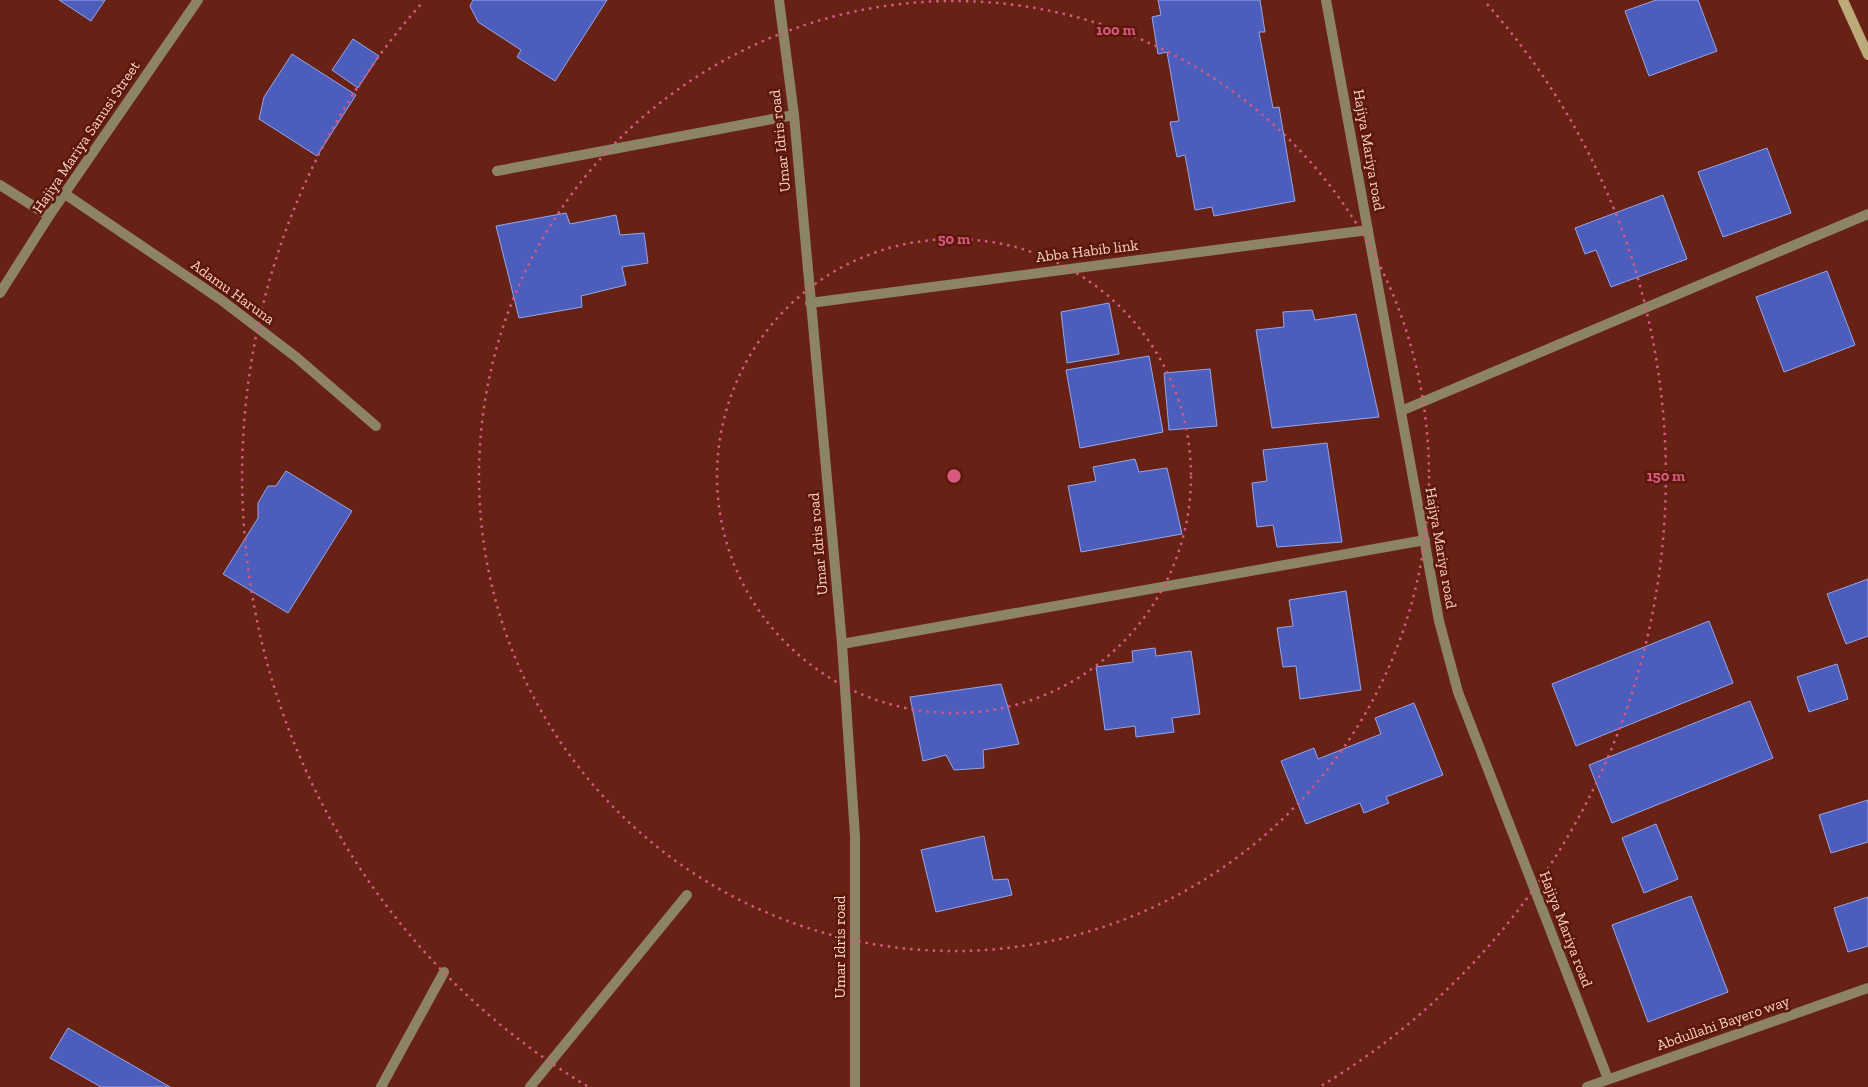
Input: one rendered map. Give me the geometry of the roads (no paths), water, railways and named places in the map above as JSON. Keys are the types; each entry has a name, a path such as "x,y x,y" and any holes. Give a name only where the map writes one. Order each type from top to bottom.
{"main road":[{"path":"1843,0 1868,55"}],"street":[{"name":"Hajiya Mariya Sanusi Street","path":"0,293 49,216 198,0"},
{"name":"Umar Idris road","path":"779,0 794,115 842,644 855,836 855,1087"},
{"name":"Hajiya Mariya road","path":"1326,0 1439,621 1458,692 1608,1080"},
{"path":"497,171 794,115"},
{"path":"0,185 49,216"},
{"name":"Adamu Haruna","path":"65,194 220,299 296,357 376,426"},
{"path":"1401,411 1868,214"},
{"name":"Abba Habib link","path":"810,302 1368,230"},
{"path":"842,644 1425,540"},
{"path":"530,1087 687,895"},
{"path":"381,1087 444,972"},
{"name":"Abdullahi Bayero way","path":"1587,1087 1868,988"}]}
